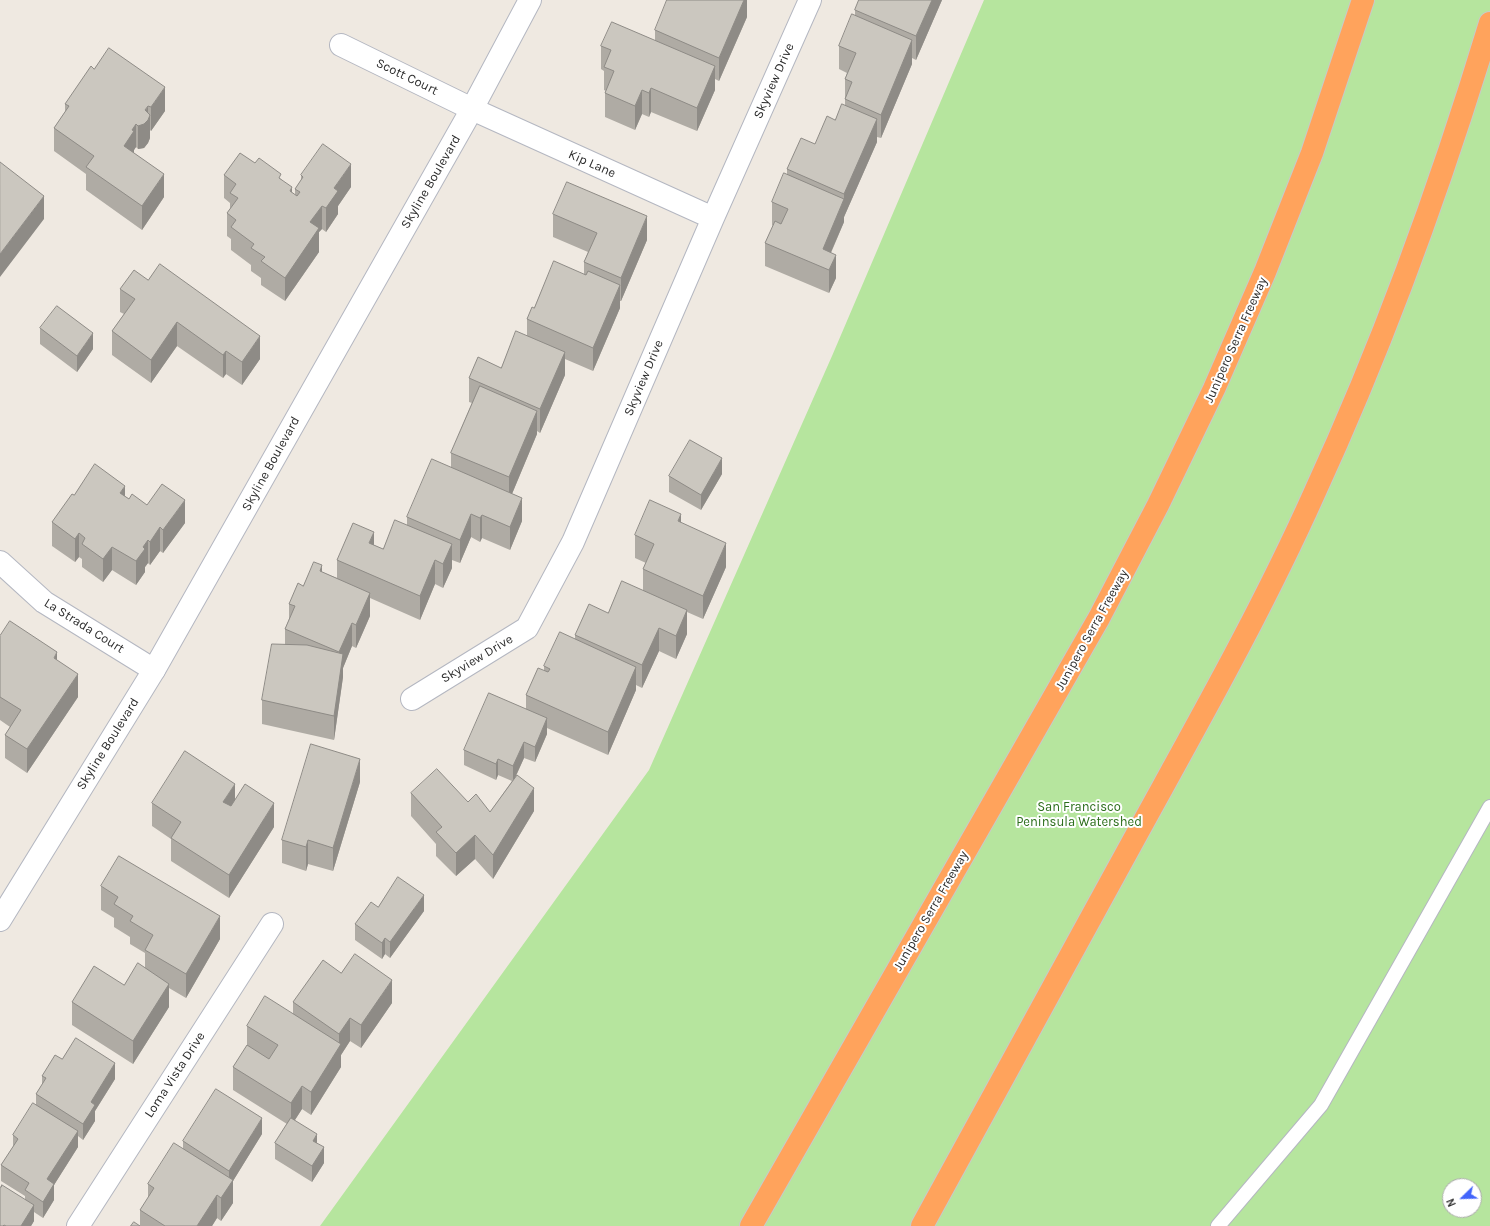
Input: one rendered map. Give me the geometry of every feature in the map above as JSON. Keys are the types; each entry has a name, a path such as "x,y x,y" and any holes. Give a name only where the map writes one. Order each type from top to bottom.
{"highway":[{"name":"Junipero Serra Freeway","path":"751,1226 1099,618 1158,505 1214,390 1265,272 1312,153 1333,94 1363,0"},
{"path":"922,1226 1228,667 1313,497 1364,380 1410,264 1452,144 1490,24"}],"street":[{"name":"Skyline Boulevard","path":"0,920 154,670 472,109 530,0"},
{"name":"Skyview Drive","path":"412,699 527,628 573,542 713,218 810,0"},
{"name":"Scott Court","path":"341,45 472,109"},
{"name":"Kip Lane","path":"472,109 713,218"},
{"name":"La Strada Court","path":"0,562 44,602 154,670"},
{"name":"Loma Vista Drive","path":"78,1226 272,924"}],"lane":[{"path":"1218,1226 1321,1105 1490,807"}],"green space":[{"name":"San Francisco Peninsula Watershed","path":"984,0 1490,0 1490,1226 320,1226 649,770 832,356"}],"building":[{"path":"667,0 744,0 719,58 655,30"},
{"path":"859,0 932,0 916,36 855,10"},
{"path":"852,14 912,40 881,115 845,99 852,82 845,79 856,53 839,46"},
{"path":"612,22 715,66 697,108 651,88 649,93 642,90 635,106 605,93 614,71 604,67 611,50 601,46"},
{"path":"109,48 165,87 151,107 148,106 145,110 150,115 148,120 144,124 138,126 136,124 132,130 134,131 124,146 164,174 142,206 86,167 94,156 54,128 69,106 65,104 91,66 94,69"},
{"path":"842,104 877,119 844,194 787,169 801,138 815,144 827,116 835,120"},
{"path":"323,144 351,164 334,188 338,191 326,208 322,206 310,222 319,228 285,278 261,261 265,257 251,248 254,244 231,227 236,220 227,213 238,198 230,193 236,184 224,175 240,153 255,163 259,158 281,174 279,178 292,187 290,191 297,196 300,192 295,189 303,177 301,175"},
{"path":"0,162 44,196 0,254"},
{"path":"784,173 844,199 823,249 836,255 829,270 765,243 775,221 781,224 788,209 772,202"},
{"path":"567,182 647,216 621,278 584,262 597,233 553,214"},
{"path":"554,261 586,275 588,271 620,285 593,348 527,319 532,307 534,308"},
{"path":"160,264 260,336 242,362 226,351 223,355 177,322 151,360 112,331 135,299 120,289 134,270 148,280"},
{"path":"57,306 93,333 77,356 40,328"},
{"path":"516,331 565,352 540,409 469,378 478,357 501,368"},
{"path":"480,386 537,411 509,477 451,453"},
{"path":"690,440 722,458 701,495 669,476"},
{"path":"432,459 522,498 510,527 482,515 480,518 471,514 460,540 407,517"},
{"path":"95,464 125,486 120,493 129,499 132,494 147,505 162,484 185,500 163,530 160,527 150,542 148,540 143,547 145,549 136,561 112,547 103,559 82,544 85,538 79,533 75,539 52,522 72,494 74,495"},
{"path":"650,500 681,514 678,521 726,543 703,596 643,569 654,544 635,535"},
{"path":"395,520 452,544 443,564 435,560 420,596 337,560 353,523 374,532 369,543 383,549"},
{"path":"314,562 322,565 320,571 370,593 356,625 352,623 339,652 285,629 295,606 289,604 298,583 303,586"},
{"path":"622,581 687,610 676,636 659,628 642,665 575,635 589,604 608,613"},
{"path":"10,621 57,652 54,658 78,674 27,749 5,735 21,710 0,697 0,636"},
{"path":"560,632 636,667 608,732 526,695 538,668 548,672 550,669 544,666"},
{"path":"272,644 307,645 343,654 334,716 262,700"},
{"path":"489,693 547,718 535,747 524,742 513,766 498,759 496,764 464,750"},
{"path":"311,744 360,759 333,848 308,840 306,847 282,840"},
{"path":"185,751 235,784 223,802 231,806 245,784 274,803 229,875 171,838 181,822 152,803"},
{"path":"437,769 468,802 476,794 490,812 517,775 534,788 493,855 475,835 456,853 436,832 442,827 411,793"},
{"path":"119,856 220,916 186,974 145,950 153,935 130,921 133,916 114,904 118,897 101,886"},
{"path":"398,877 424,895 390,942 385,938 382,943 355,924 371,902 378,907"},
{"path":"355,954 392,980 361,1025 350,1018 339,1034 293,1002 323,960 341,973"},
{"path":"138,963 169,984 133,1041 72,1002 94,966 124,985"},
{"path":"265,996 341,1044 311,1092 302,1086 291,1103 233,1067 247,1045 269,1059 278,1045 247,1026"},
{"path":"76,1038 115,1063 91,1102 95,1105 83,1124 36,1094 46,1078 42,1076 55,1055 62,1059"},
{"path":"216,1089 262,1118 229,1171 183,1141"},
{"path":"33,1103 78,1131 47,1179 54,1184 43,1202 25,1190 29,1183 1,1165 18,1139 13,1135"},
{"path":"291,1118 317,1134 313,1141 324,1147 312,1166 275,1143"},
{"path":"174,1143 233,1180 221,1198 217,1195 197,1226 165,1226 140,1210 154,1188 148,1184"},
{"path":"2,1185 34,1205 21,1226 0,1226 0,1187"},
{"path":"134,1222 140,1226 131,1226"}]}
